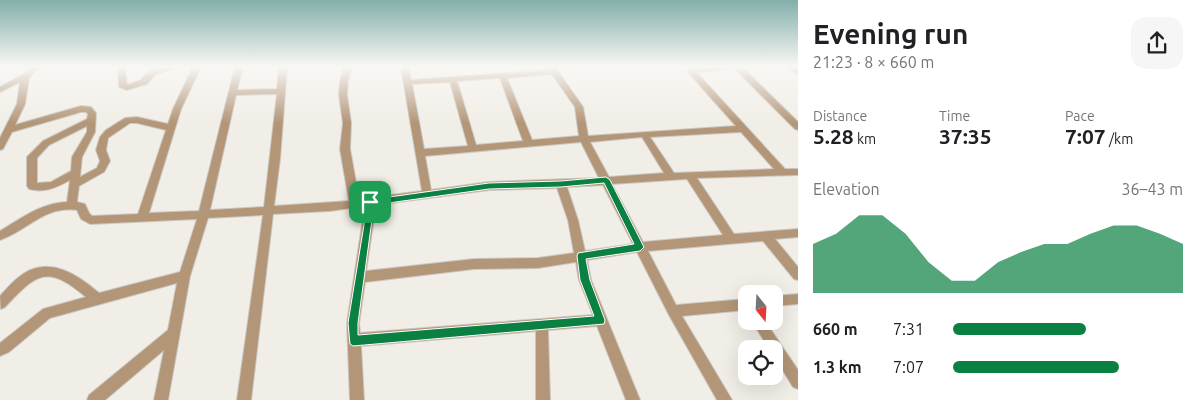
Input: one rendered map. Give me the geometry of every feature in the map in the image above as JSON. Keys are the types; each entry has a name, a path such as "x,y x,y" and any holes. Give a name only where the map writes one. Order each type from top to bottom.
{"street":[{"path":"0,147 7,126 20,104 24,86"},
{"path":"142,218 177,109 188,86"},
{"path":"161,400 184,276 204,213 235,86"},
{"path":"244,400 266,237 281,86"},
{"path":"344,86 343,96 347,123 345,149 354,202"},
{"path":"410,86 427,193"},
{"path":"455,86 473,149"},
{"path":"507,86 530,144"},
{"path":"564,86 579,107 584,139 673,311 725,400"},
{"path":"705,86 783,173"},
{"path":"756,86 798,126"},
{"path":"233,93 281,91"},
{"path":"7,126 81,109 92,113 91,132 77,157 72,205"},
{"path":"73,185 101,170 105,161 102,146 104,137 128,120 137,120 171,128"},
{"path":"75,173 50,187 41,189 32,186 32,157 46,143 91,121"},
{"path":"420,152 743,128"},
{"path":"91,132 109,132"},
{"path":"644,134 672,176"},
{"path":"0,236 44,209 72,205 81,207 85,216 90,220 142,218 268,209 330,207 354,202 370,202 489,186 561,184 690,175 798,172"},
{"path":"690,175 731,239"},
{"path":"561,184 581,256 585,280 633,400"},
{"path":"357,400 353,323 361,277 370,202"},
{"path":"361,277 474,264 538,263 640,247 798,232"},
{"path":"766,236 798,275"},
{"path":"1,303 28,276 42,271 56,272 76,279 97,299"},
{"path":"0,350 47,313 184,276"},
{"path":"783,300 798,299"},
{"path":"673,311 738,305"},
{"path":"353,340 542,327 600,320"},
{"path":"542,327 543,400"},
{"path":"764,330 798,382"},
{"path":"94,400 173,334"}],"route":[{"path":"606,180 640,247 581,256 585,280 600,320 542,327 353,340 353,323 361,277 370,202 489,186 561,184 606,180"}]}
